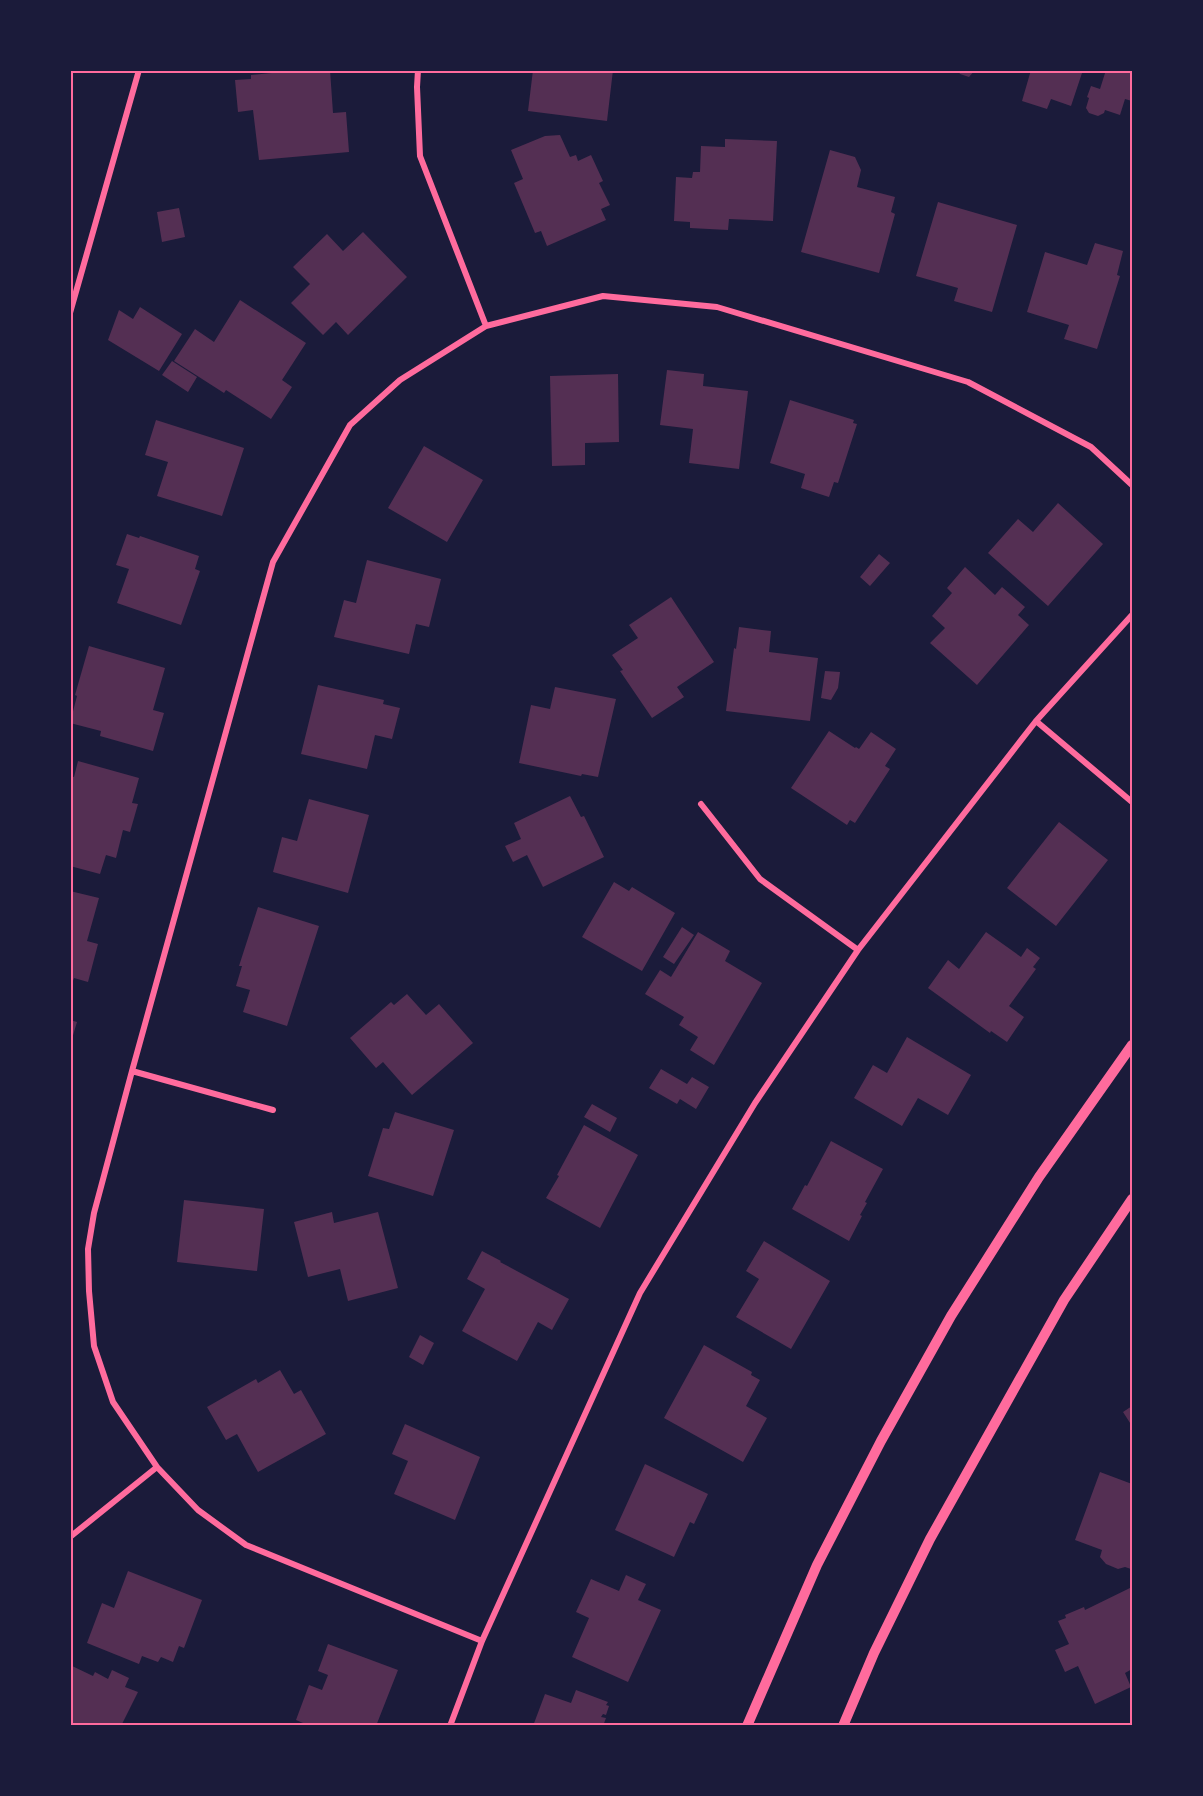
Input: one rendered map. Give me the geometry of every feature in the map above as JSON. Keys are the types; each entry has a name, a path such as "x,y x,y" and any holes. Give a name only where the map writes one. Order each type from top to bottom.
{"street":[{"path":"70,313 139,70"},
{"path":"418,70 420,156 486,326"},
{"path":"482,1641 246,1545 198,1510 157,1467 113,1402 94,1346 88,1250 94,1213 273,562 350,425 400,380 486,326 603,296 717,307 968,382 1091,447 1132,485"},
{"path":"450,1725 482,1641 640,1293 755,1103 858,950 1036,721 1132,615"},
{"path":"1036,721 1132,802"},
{"path":"701,804 760,879 858,950"},
{"path":"747,1725 817,1565 881,1441 951,1316 1039,1177 1132,1045"},
{"path":"132,1071 273,1110"},
{"path":"843,1725 874,1653 930,1539 1064,1300 1132,1199"},
{"path":"70,1537 157,1467"}],"building":[{"path":"330,70 333,113 346,112 349,152 259,160 253,110 238,112 235,80 251,79 251,75"},
{"path":"533,70 613,70 607,121 528,111"},
{"path":"958,70 975,70 969,77 960,74"},
{"path":"1031,70 1083,70 1071,106 1051,99 1047,109 1022,101"},
{"path":"1106,70 1132,70 1132,101 1125,99 1120,115 1105,110 1098,116 1089,113 1086,108 1091,86 1100,89"},
{"path":"560,135 570,157 576,155 578,161 591,155 603,181 599,183 610,205 601,209 606,220 547,246 541,231 535,233 514,183 523,179 511,150 545,136"},
{"path":"725,139 777,141 773,221 729,219 728,230 690,228 690,222 674,221 676,177 692,178 693,172 700,172 701,146 725,147"},
{"path":"830,150 855,157 861,170 857,187 895,197 891,212 895,214 879,273 801,252"},
{"path":"938,202 1017,225 992,312 954,301 958,288 916,276"},
{"path":"179,208 185,237 162,242 157,212"},
{"path":"363,232 407,277 348,335 336,322 323,335 291,303 310,284 293,267 327,234 343,251"},
{"path":"1095,243 1123,251 1117,275 1120,276 1097,349 1064,339 1069,325 1027,312 1045,252 1087,265"},
{"path":"240,300 306,343 282,380 292,387 271,419 226,390 224,393 174,361 195,329 214,342"},
{"path":"140,307 182,334 159,371 108,340 119,310 133,319"},
{"path":"172,361 197,377 188,392 162,375"},
{"path":"667,370 704,374 703,386 748,391 739,469 689,463 693,429 660,425"},
{"path":"618,374 619,442 585,443 585,465 552,466 550,376"},
{"path":"790,400 854,420 853,423 857,424 838,483 834,482 829,497 801,488 805,474 770,463"},
{"path":"156,420 244,448 222,516 157,496 168,462 145,455"},
{"path":"424,446 483,480 447,542 388,508"},
{"path":"1058,503 1103,544 1048,606 988,553 1018,519 1033,532"},
{"path":"127,534 139,538 140,536 199,556 195,569 200,571 181,625 117,603 129,569 116,565"},
{"path":"879,554 890,563 870,586 860,577"},
{"path":"367,560 441,579 429,627 416,624 409,654 334,637 344,600 356,603"},
{"path":"965,567 995,595 1002,587 1025,607 1018,615 1029,625 977,685 930,643 945,628 932,616 952,593 947,588"},
{"path":"671,597 714,662 677,687 684,697 652,718 620,671 623,670 612,655 638,638 629,625"},
{"path":"739,627 771,631 769,652 818,658 810,721 726,711"},
{"path":"89,646 165,668 153,710 164,713 153,751 100,736 101,731 70,723 77,696 75,695"},
{"path":"825,671 840,672 838,688 831,700 821,698"},
{"path":"318,685 384,700 383,704 400,708 392,739 375,735 367,769 301,754"},
{"path":"555,687 616,699 598,777 582,774 581,776 519,763 531,705 550,709"},
{"path":"829,731 859,749 871,732 896,749 885,766 890,769 855,823 850,820 847,825 791,788"},
{"path":"78,761 139,778 132,803 138,804 130,832 123,830 116,858 106,855 100,874 70,866 70,776 74,777"},
{"path":"570,796 581,817 584,816 604,857 543,887 527,855 513,862 505,846 521,839 514,823"},
{"path":"309,799 369,815 348,893 273,872 282,837 297,841"},
{"path":"1059,822 1108,860 1056,926 1007,888"},
{"path":"614,882 629,891 632,887 675,913 642,971 582,937"},
{"path":"70,891 99,898 87,941 98,944 88,982 74,978 71,986"},
{"path":"258,907 319,926 287,1026 243,1012 250,990 236,986 242,966 239,966"},
{"path":"682,927 694,935 674,964 663,957"},
{"path":"698,932 730,951 725,961 762,983 714,1065 690,1050 698,1037 679,1025 684,1017 645,994 660,970 671,977"},
{"path":"986,932 1021,957 1027,948 1040,958 1033,967 1036,969 1009,1006 1024,1017 1007,1042 991,1031 990,1033 928,988 948,960 959,969"},
{"path":"407,994 426,1015 439,1004 473,1043 412,1095 383,1062 376,1068 350,1038 391,1002 394,1005"},
{"path":"70,1020 77,1022 71,1042 70,1042"},
{"path":"907,1037 971,1075 948,1115 918,1098 902,1126 854,1098 873,1065 887,1073"},
{"path":"661,1069 687,1084 692,1077 709,1087 696,1109 680,1099 677,1104 649,1088"},
{"path":"592,1104 617,1118 610,1132 584,1117"},
{"path":"395,1112 454,1130 433,1196 368,1176 383,1128 389,1129"},
{"path":"584,1125 638,1155 600,1228 546,1198"},
{"path":"831,1141 883,1169 865,1202 867,1203 860,1215 862,1216 849,1241 792,1209"},
{"path":"184,1200 264,1209 257,1271 177,1262"},
{"path":"332,1212 334,1223 378,1212 398,1288 348,1301 340,1269 308,1277 294,1222"},
{"path":"764,1241 830,1281 791,1349 736,1317 759,1279 746,1271"},
{"path":"482,1251 569,1299 552,1330 538,1322 517,1361 462,1331 485,1289 467,1279"},
{"path":"420,1335 434,1343 423,1365 409,1357"},
{"path":"704,1345 752,1372 751,1375 760,1380 746,1406 767,1418 743,1462 664,1418"},
{"path":"280,1370 294,1394 301,1390 326,1434 258,1472 237,1434 226,1440 207,1407 256,1379 258,1383"},
{"path":"1132,1406 1132,1426 1123,1412"},
{"path":"405,1424 480,1457 455,1520 394,1494 408,1461 392,1454"},
{"path":"645,1464 708,1494 694,1524 690,1522 674,1557 615,1530"},
{"path":"1100,1472 1132,1484 1131,1569 1125,1567 1118,1569 1106,1564 1100,1557 1102,1550 1075,1540"},
{"path":"128,1571 202,1600 184,1648 179,1646 173,1662 161,1657 158,1662 142,1656 139,1664 87,1643 102,1603 114,1608"},
{"path":"626,1575 646,1584 638,1600 661,1610 628,1682 572,1657 589,1618 576,1612 591,1579 619,1591"},
{"path":"1132,1587 1132,1669 1125,1673 1131,1687 1095,1704 1078,1666 1065,1672 1055,1650 1069,1644 1058,1621 1066,1618 1065,1615 1084,1607 1085,1610"},
{"path":"328,1644 398,1670 376,1726 310,1726 296,1720 309,1685 322,1690 328,1675 318,1671"},
{"path":"70,1665 93,1676 95,1672 108,1679 112,1670 129,1678 125,1687 138,1692 121,1726 70,1726"},
{"path":"576,1690 608,1702 606,1715 603,1714 601,1717 606,1718 603,1726 533,1726 545,1694 571,1703"}]}
